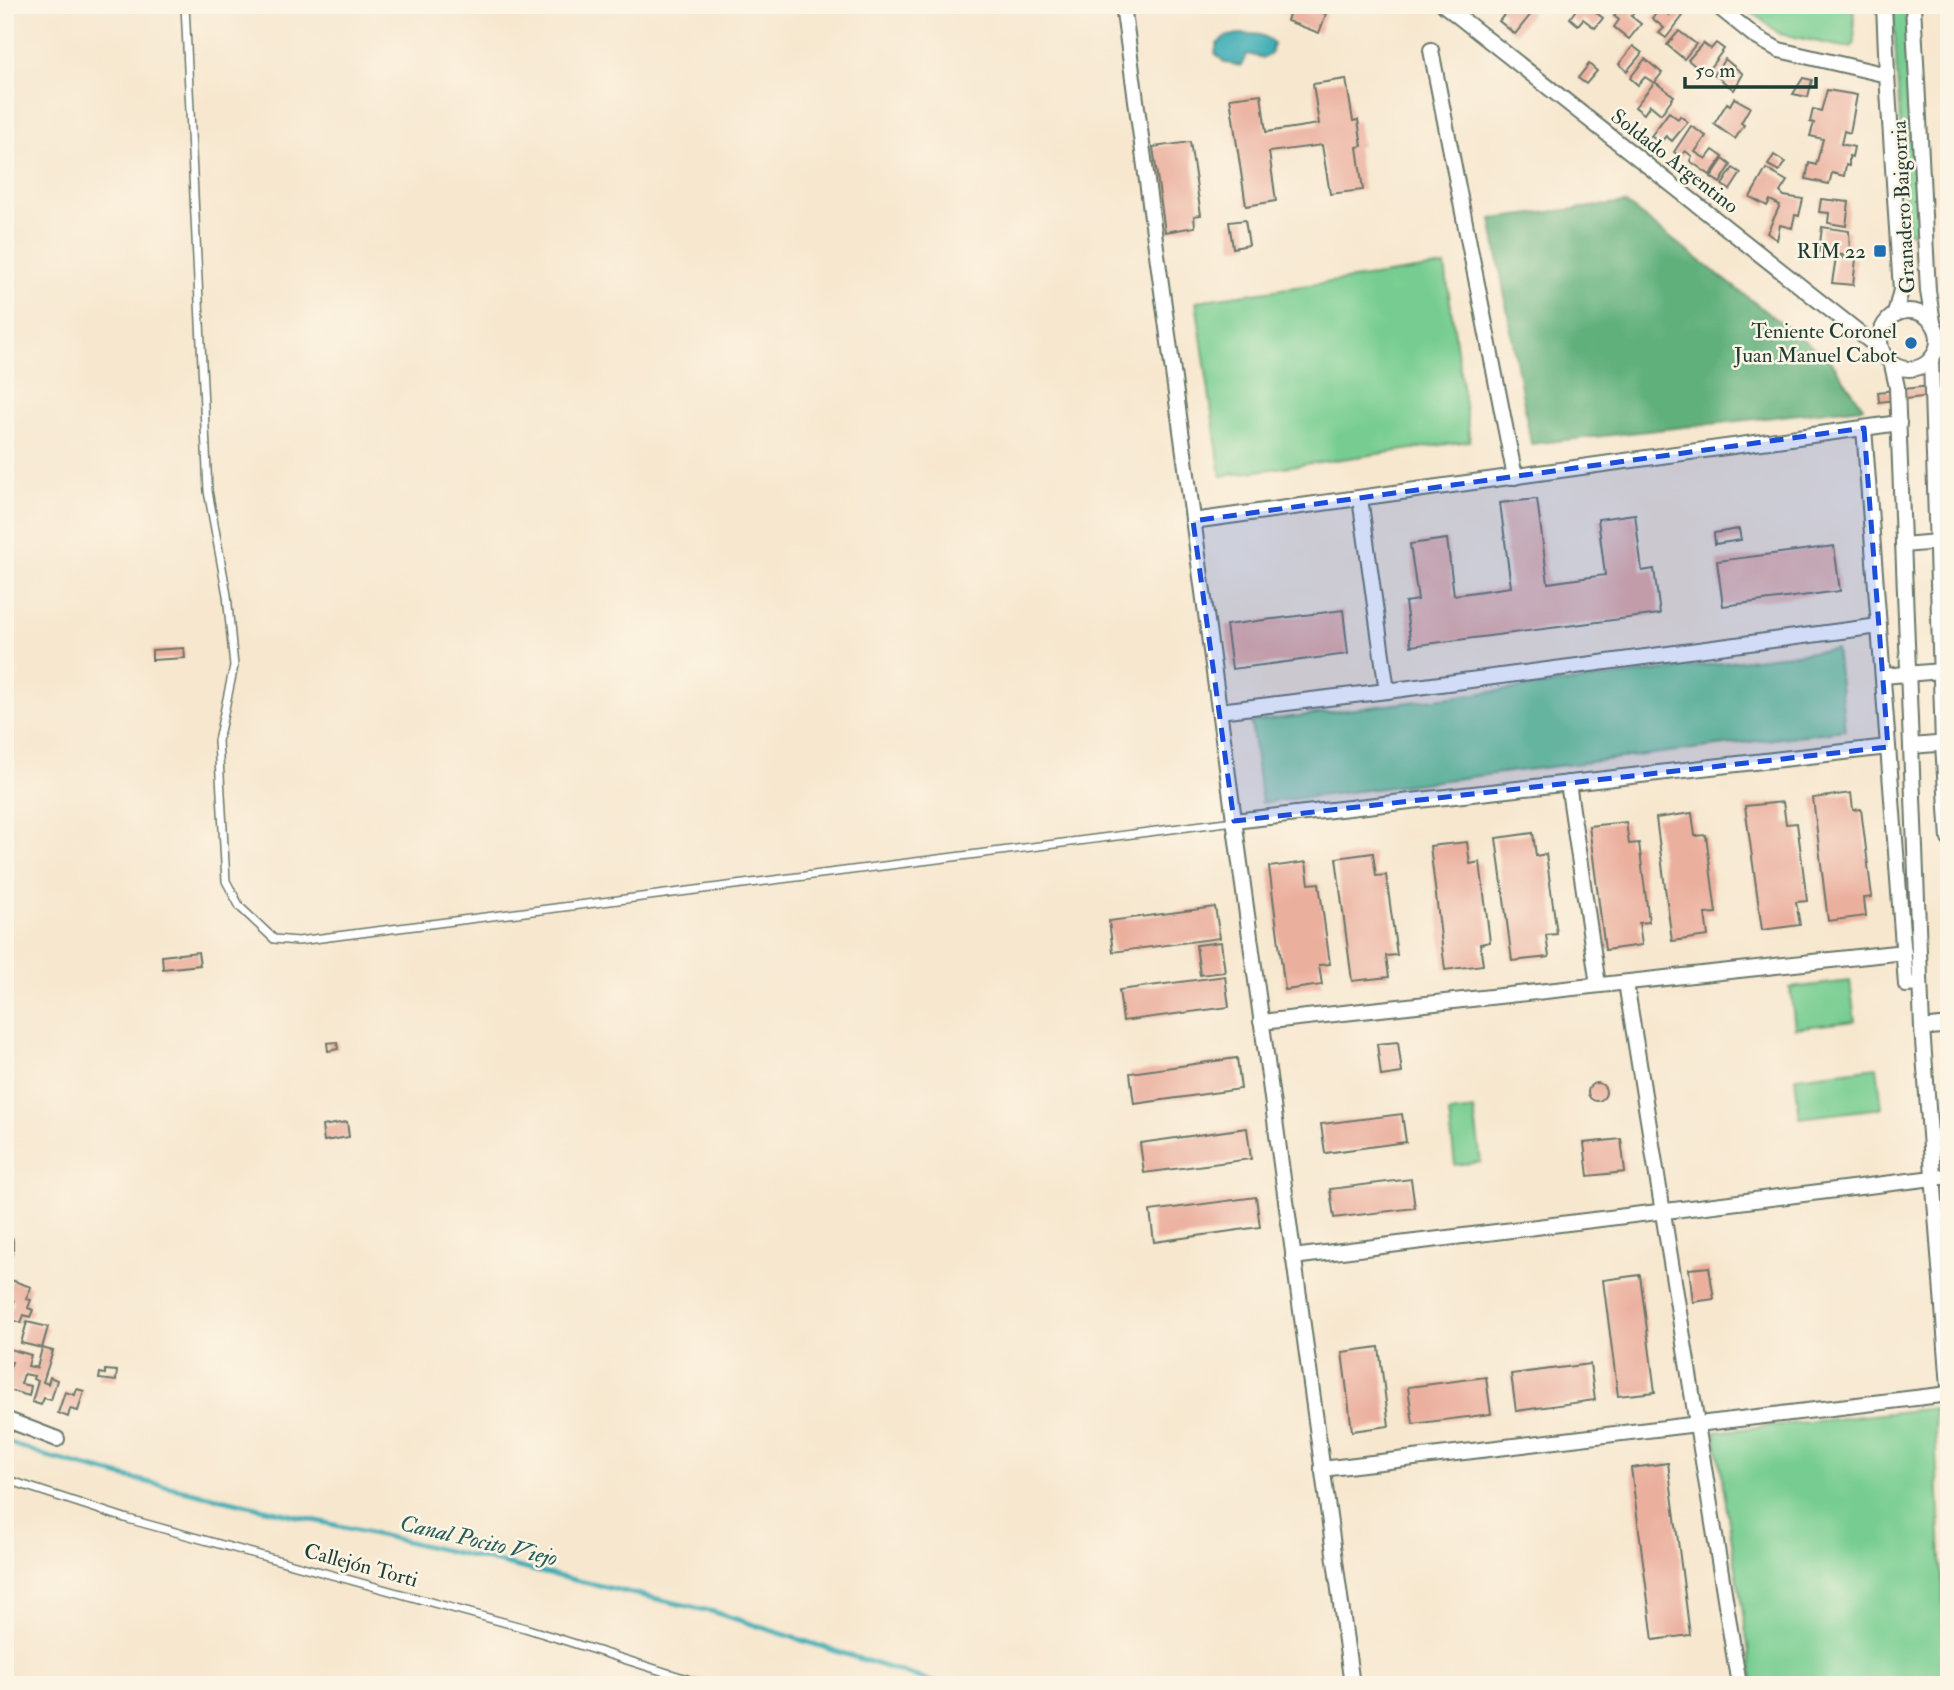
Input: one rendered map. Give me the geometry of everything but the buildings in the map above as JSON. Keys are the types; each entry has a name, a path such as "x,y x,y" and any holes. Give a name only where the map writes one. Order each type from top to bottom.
{"street":[{"path":"1123,5 1352,1685"},
{"name":"Soldado Argentino","path":"1444,5 1880,349"},
{"path":"1716,5 1756,37 1779,50 1886,75"},
{"name":"Granadero Baigorria","path":"1884,5 1886,75 1901,290 1895,314"},
{"name":"Granadero Baigorria","path":"1913,5 1927,277 1939,353 1930,366 1943,542 1941,671 1949,839"},
{"path":"1431,50 1515,477"},
{"name":"Granadero Baigorria","path":"1880,349 1881,329 1895,314 1915,311 1933,323"},
{"path":"1880,349 1892,365 1896,378 1899,423 1922,1028 1949,1387"},
{"path":"1892,365 1912,370 1922,367 1939,353"},
{"path":"1193,521 1899,423"},
{"path":"1864,428 1906,985 1920,984"},
{"path":"1360,498 1387,691"},
{"path":"1903,545 1943,542"},
{"path":"1219,711 1879,626"},
{"path":"1883,676 1941,671"},
{"path":"1911,746 1946,744"},
{"path":"1234,821 1888,747"},
{"path":"1568,783 1598,985"},
{"path":"1261,1022 1904,952"},
{"path":"1626,983 1739,1685"},
{"path":"1922,1028 1949,1025"},
{"path":"1293,1257 1949,1176"},
{"path":"5,1241 5,1251"},
{"path":"1322,1469 1949,1394"},
{"path":"5,1419 57,1439"}],"lane":[{"path":"184,5 208,491 227,595 234,666 218,741 226,881 240,907 274,939 298,941 1234,821"},
{"name":"Callejón Torti","path":"5,1479 128,1519 525,1628 706,1685"}],"highlighted area":[{"path":"1864,428 1888,747 1234,821 1193,521"}],"green space":[{"path":"1743,5 1853,5 1855,43 1851,47 1843,47 1780,34"},
{"path":"1893,5 1906,5 1918,228 1912,234 1906,227"},
{"path":"1625,203 1832,362 1863,407 1531,444 1491,219"},
{"path":"1445,266 1470,441 1221,476 1196,301"},
{"path":"1836,649 1845,730 1262,803 1251,722"},
{"path":"1850,981 1855,1021 1795,1028 1790,988"},
{"path":"1877,1067 1882,1108 1800,1118 1795,1077"},
{"path":"1474,1110 1481,1162 1455,1165 1449,1113"},
{"path":"1934,1408 1947,1685 1754,1685 1715,1432"}],"water":[{"path":"1238,34 1266,37 1273,44 1271,54 1263,58 1247,54 1241,66 1225,63 1215,53 1217,44 1225,37"}],"waterway":[{"name":"Canal Pocito Viejo","path":"5,1441 48,1457 130,1478 714,1612 942,1685"}],"place":[{"name":"RIM 22","path":"1880,251"},
{"name":"Teniente Coronel Juan Manuel Cabot","path":"1911,343"}]}
